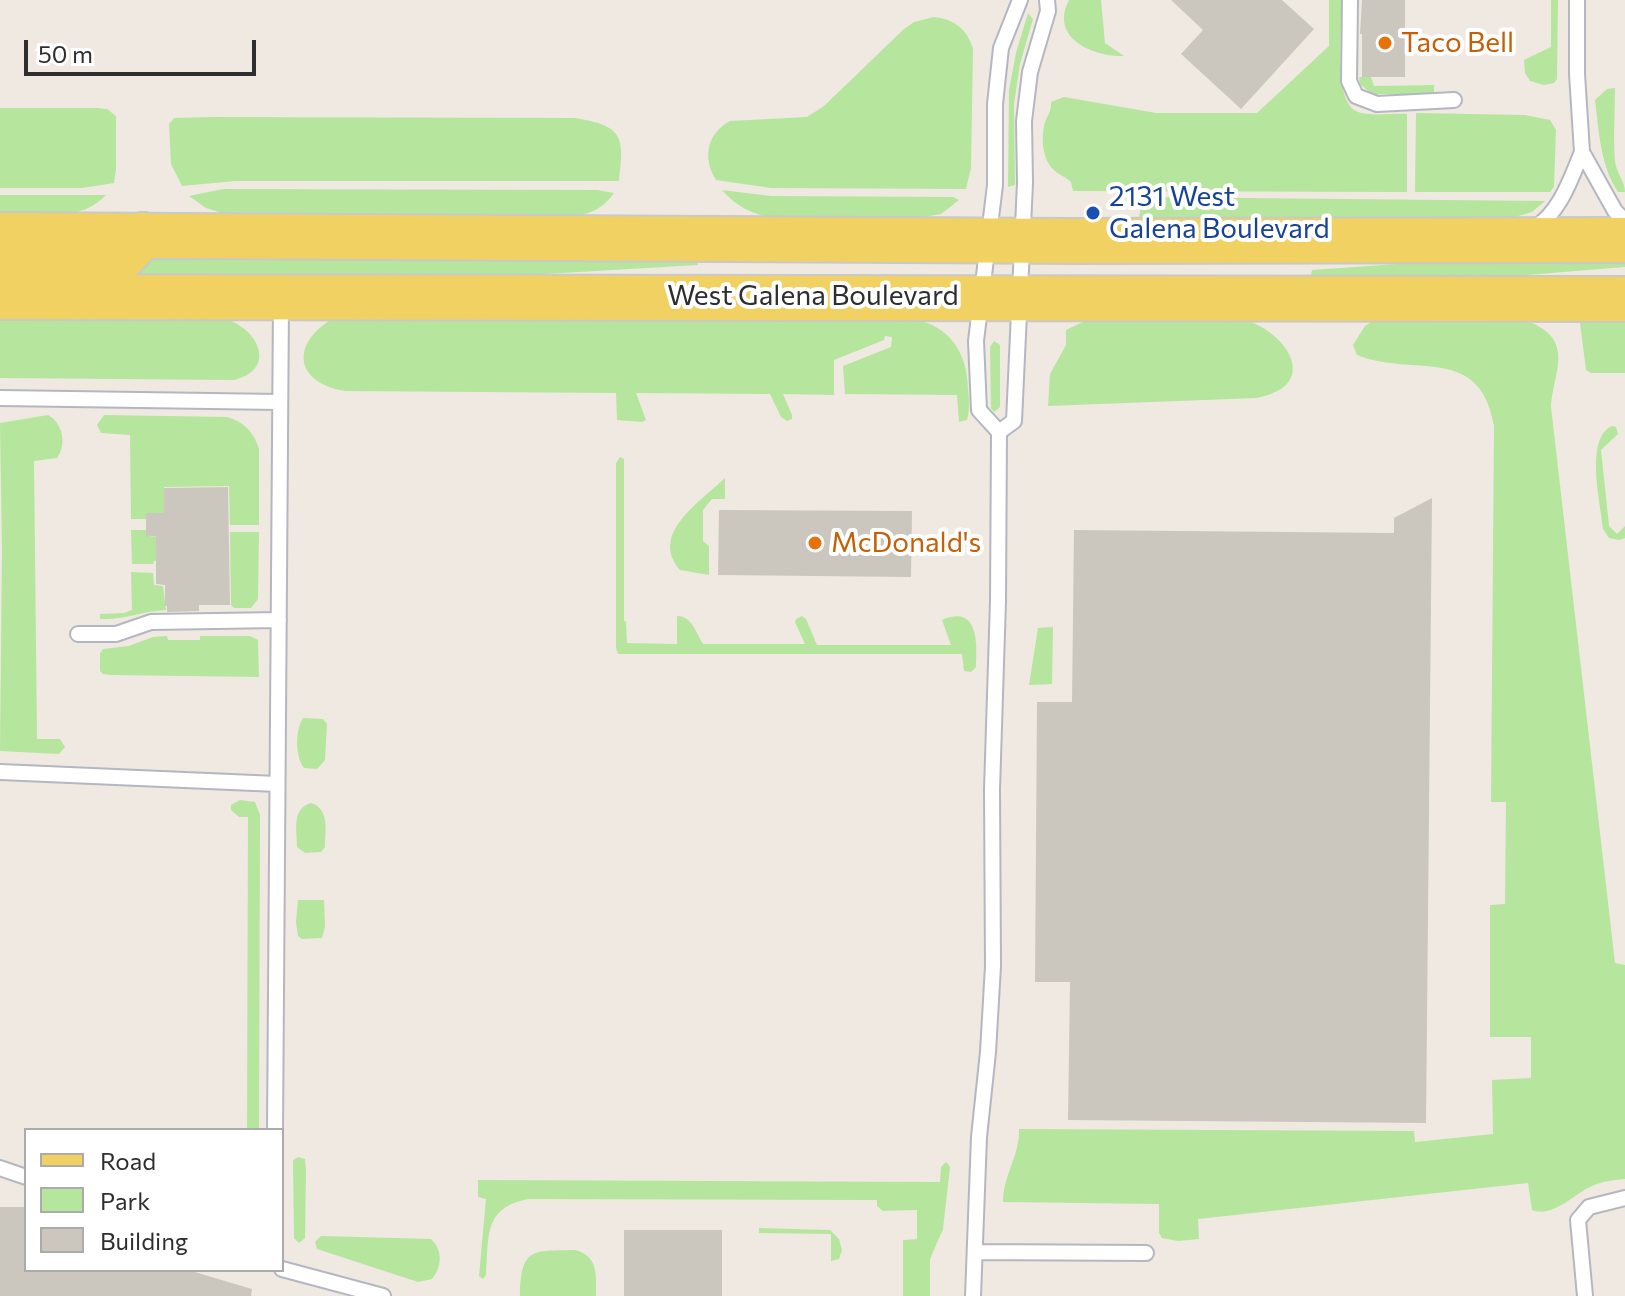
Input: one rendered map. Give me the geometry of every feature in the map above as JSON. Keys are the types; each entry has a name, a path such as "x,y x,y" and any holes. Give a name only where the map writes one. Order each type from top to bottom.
{"main road":[{"name":"West Galena Boulevard","path":"0,235 1625,240"},
{"path":"0,267 105,266 124,256 143,235"},
{"name":"West Galena Boulevard","path":"0,297 1625,299"}],"lane":[{"path":"973,1296 979,1137 993,966 992,789 999,432 979,410 976,341 1000,297 1005,240 995,185 995,104 1001,48 1020,0"},
{"path":"999,432 1014,421 1000,297 1005,240 1025,183 1024,121 1030,72 1048,11 1047,0"},
{"path":"1350,0 1349,81 1356,96 1377,104 1454,100"},
{"path":"1577,0 1582,152 1615,211 1625,221"},
{"path":"1514,240 1542,223 1553,211 1582,152"},
{"path":"275,1128 281,299"},
{"path":"0,398 280,402"},
{"path":"78,634 116,634 151,622 279,620"},
{"path":"0,772 277,784"},
{"path":"0,1168 24,1176"},
{"path":"1585,1296 1578,1220 1589,1207 1625,1198"},
{"path":"975,1252 1146,1253"},
{"path":"284,1270 383,1296"}],"green space":[{"path":"1069,0 1101,0 1105,43 1124,56 1088,49 1069,35 1064,13"},
{"path":"1329,0 1342,0 1341,77 1349,104 1356,111 1367,114 1407,114 1407,192 1073,191 1071,182 1048,162 1043,132 1051,102 1064,97 1156,113 1257,113 1329,46"},
{"path":"1551,0 1558,0 1557,79 1544,85 1530,81 1525,73 1524,60 1551,47"},
{"path":"1028,13 1033,19 1020,64 1014,104 1015,185 1008,187 1009,90"},
{"path":"934,17 959,26 973,48 971,168 966,189 771,188 716,180 708,155 712,139 722,126 730,121 807,117 824,106 904,29 914,22"},
{"path":"1359,77 1371,77 1374,86 1434,85 1434,94 1372,94 1360,84"},
{"path":"1615,88 1615,161 1625,192 1618,192 1607,171 1595,100 1607,89"},
{"path":"0,108 107,109 116,116 114,183 82,188 0,188"},
{"path":"1416,113 1525,115 1550,120 1556,130 1554,187 1550,192 1415,192"},
{"path":"174,118 575,118 603,125 617,135 621,153 619,181 235,181 182,186 171,164 169,124"},
{"path":"223,189 597,190 614,193 597,209 575,216 225,214 206,208 189,196"},
{"path":"722,190 771,196 953,197 959,200 941,214 919,218 773,217 745,209"},
{"path":"0,195 106,195 83,210 42,216 0,214"},
{"path":"1142,197 1545,201 1532,212 1508,219 1139,218"},
{"path":"698,254 698,265 493,277 136,277 134,268 153,255"},
{"path":"1511,256 1625,258 1625,267 1453,281 1310,281 1312,270"},
{"path":"0,314 226,319 247,331 258,349 259,359 248,375 234,380 0,378"},
{"path":"336,317 914,319 938,328 960,353 967,376 969,412 967,420 959,422 957,395 845,394 843,366 891,347 892,337 885,336 884,340 834,360 834,395 783,394 792,415 792,419 787,421 781,417 770,394 636,393 646,420 642,422 617,420 616,393 345,391 315,379 307,370 304,360 311,337"},
{"path":"1241,319 1272,334 1291,358 1293,371 1288,382 1276,392 1256,398 1048,406 1050,374 1066,345 1066,330 1087,320"},
{"path":"1375,320 1532,323 1553,339 1557,349 1551,407 1615,963 1625,965 1625,1179 1592,1186 1548,1211 1532,1210 1528,1183 1198,1219 1199,1239 1178,1241 1162,1238 1159,1233 1159,1204 1003,1202 1019,1129 1414,1131 1415,1142 1493,1134 1492,1080 1531,1078 1531,1037 1490,1037 1490,905 1505,904 1506,802 1491,802 1494,426 1486,400 1475,383 1460,373 1357,355 1353,345 1365,326"},
{"path":"1625,320 1625,373 1591,373 1586,370 1580,323"},
{"path":"994,341 1000,345 1000,407 994,412 991,408 990,347"},
{"path":"48,415 57,423 63,441 57,458 34,461 37,739 60,739 65,747 59,754 0,751 0,423"},
{"path":"104,415 227,417 243,425 259,449 259,525 230,525 229,486 164,487 164,513 146,513 146,519 131,519 130,435 101,433 97,425"},
{"path":"1612,426 1616,427 1618,434 1601,450 1609,526 1617,534 1625,526 1625,538 1619,540 1609,538 1603,529 1596,473 1598,444 1603,433"},
{"path":"620,457 624,459 624,621 627,643 677,644 677,616 690,622 703,644 805,644 795,622 802,616 817,645 951,645 942,620 954,616 963,617 973,629 976,667 971,672 964,671 962,654 618,654 616,463"},
{"path":"725,478 725,499 712,499 703,510 703,541 709,546 709,575 680,570 672,557 670,544 674,531 692,508"},
{"path":"131,530 146,530 146,537 163,536 163,560 154,561 153,564 132,564"},
{"path":"230,532 259,532 258,599 251,608 234,608 231,605"},
{"path":"131,572 153,573 154,585 163,586 166,610 100,619 100,614 132,610"},
{"path":"1053,627 1052,684 1029,685 1038,628"},
{"path":"167,636 168,640 200,640 200,636 250,636 258,640 259,677 111,675 100,671 100,653 103,649"},
{"path":"303,718 323,719 327,724 325,760 317,769 304,768 299,757 297,736"},
{"path":"240,800 255,802 260,815 259,1128 247,1128 248,817 239,817 231,810 231,805"},
{"path":"311,803 324,815 325,847 321,852 305,853 297,847 296,821 300,810"},
{"path":"298,900 324,900 325,927 322,938 302,939 298,936"},
{"path":"298,1157 305,1159 306,1170 305,1238 299,1243 294,1238 293,1160"},
{"path":"946,1162 950,1167 943,1229 930,1259 930,1296 903,1296 903,1240 917,1239 917,1210 883,1211 877,1206 877,1200 529,1199 503,1209 496,1217 489,1236 486,1275 483,1279 479,1276 486,1199 478,1197 478,1180 940,1182 941,1167"},
{"path":"759,1228 830,1230 839,1239 842,1250 839,1259 831,1261 831,1234 759,1233"},
{"path":"321,1236 431,1239 438,1248 439,1264 432,1279 418,1282 317,1249 315,1242"},
{"path":"575,1250 592,1262 596,1274 596,1296 520,1296 523,1268 532,1255"}],"building":[{"path":"1171,0 1282,0 1314,29 1241,109 1181,54 1203,30"},
{"name":"Taco Bell","path":"1362,0 1405,0 1405,77 1362,77"},
{"path":"228,487 230,605 199,605 199,611 167,612 165,585 156,584 156,536 146,537 146,513 164,513 164,488"},
{"path":"1432,498 1426,1123 1068,1120 1070,982 1035,982 1037,702 1072,702 1074,530 1394,533 1394,518"},
{"name":"McDonald's","path":"719,510 912,511 911,577 718,575"},
{"path":"0,1207 24,1207 24,1272 195,1272 252,1289 251,1296 0,1296"},
{"path":"624,1230 722,1230 722,1296 624,1296"}],"place":[{"name":"Taco Bell","path":"1385,43"},
{"name":"2131 West Galena Boulevard","path":"1093,213"},
{"name":"McDonald's","path":"815,543"}]}
